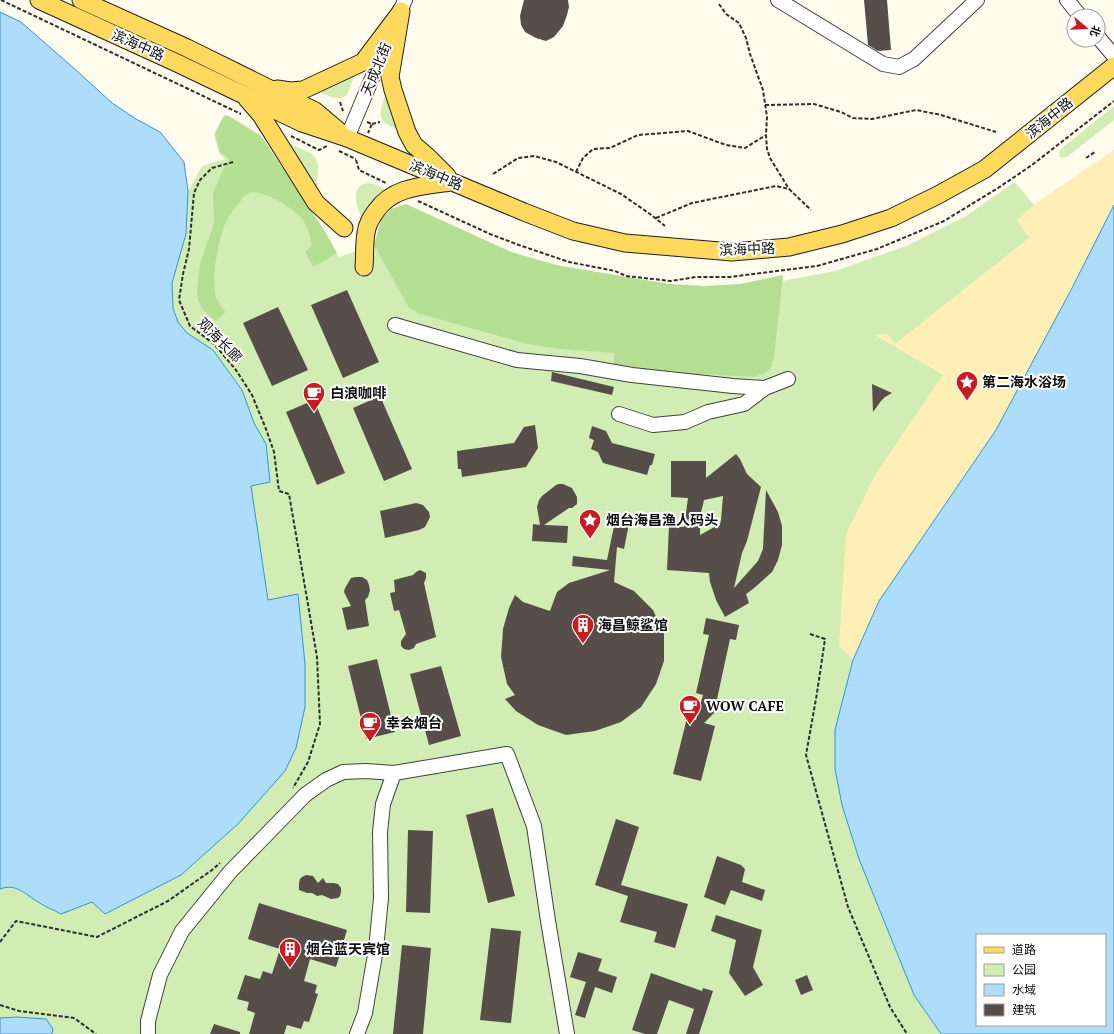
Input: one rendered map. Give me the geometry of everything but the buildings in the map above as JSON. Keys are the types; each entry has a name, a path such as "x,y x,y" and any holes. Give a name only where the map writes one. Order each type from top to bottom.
{"main road":[{"name":"滨海中路","path":"39,0 177,63 302,123 347,138 572,231 625,243 732,252 789,247 842,234 890,218 938,195 985,170 1114,66"},
{"name":"滨海中路","path":"82,0 187,48 315,111 347,138"},
{"path":"268,88 290,91 303,90 362,62 403,6"},
{"path":"403,6 390,77 407,132 414,145 452,182"},
{"path":"243,95 260,115 316,203 344,228"},
{"path":"364,267 366,234 370,219 380,204 389,197 401,191 452,182"}],"street":[{"path":"778,0 883,64 899,67 914,59 977,0"},
{"path":"1067,0 1074,8"},
{"name":"天成北街","path":"347,138 403,6"},
{"path":"1106,46 1114,56"},
{"path":"395,325 517,360 580,366 632,375 732,386 765,388"},
{"path":"619,414 653,425 685,422 708,412 744,404 765,388 788,379"},
{"path":"148,1034 148,1022 160,975 182,931 230,872 305,795 326,780 342,772 366,771 394,773 507,754 534,826 566,1034"},
{"path":"357,1034 364,1013 377,942 381,898 380,832 382,804 394,773"}],"path":[{"path":"1,0 246,116"},
{"path":"719,4 726,14 739,23 746,38 763,90 767,116 767,149 770,158 789,189 811,210"},
{"path":"356,160 359,170 414,199 490,234 569,262 615,271 626,276 671,281 696,277 730,277 817,266 877,249 944,221 1032,165 1114,101"},
{"path":"340,102 343,111"},
{"path":"765,106 814,104 841,112 853,118 872,119 916,110 941,115 996,132"},
{"path":"372,124 380,122"},
{"path":"576,172 584,158 593,149 610,148 638,135 688,131 726,145 745,148 766,135"},
{"path":"287,134 319,150 327,145"},
{"path":"1086,158 1095,152"},
{"path":"493,174 518,158 534,156 556,162 620,194 656,218 665,226"},
{"name":"观海长廊","path":"233,162 212,168 200,180 194,193 189,249 183,274 180,300 190,326 214,344 236,370 252,395 274,452 279,491 289,494 317,657 320,724 308,762 293,788"},
{"path":"656,218 692,203 776,186 789,189"},
{"path":"810,634 824,639 818,693 806,755 848,907 890,1007 907,1034"},
{"path":"0,942 16,922 97,937 168,900 223,861"},
{"path":"0,1005 18,1011 74,1018 96,1034"}],"green space":[{"path":"354,73 354,77 347,95 344,97 334,98 321,93 323,89"},
{"path":"386,93 400,130 386,124 381,116"},
{"path":"1114,106 1114,120 1067,157 1060,157 1059,153 1061,149"},
{"name":"烟台海昌渔人码头","path":"224,115 230,116 261,136 339,257 375,245 466,232 511,252 556,265 670,293 752,287 835,271 906,246 966,216 1015,182 1034,205 1114,150 1114,205 835,769 842,805 859,859 914,995 940,1034 52,1034 53,1029 46,1019 17,1017 0,1018 0,889 11,887 16,888 61,914 92,902 106,914 181,875 238,824 296,748 305,707 305,664 298,594 268,600 251,486 270,481 266,444 254,423 242,390 213,350 187,333 178,322 173,308 172,283 186,234 188,191 202,166 225,159 219,153 214,135"},
{"path":"226,115 261,136 324,230 337,253 313,267 305,251 312,246 308,231 301,217 290,208 267,195 252,192 246,194 228,217 220,239 216,258 214,285 219,303 225,312 216,321 204,311 198,301 197,290 200,264 214,223 213,193 229,159 220,152 215,134 221,121"},
{"path":"284,141 310,153 315,157 318,164 317,194"},
{"path":"368,183 377,185 388,191 365,224 357,206 356,196 359,187"},
{"path":"406,204 511,252 556,265 669,284 705,286 740,284 783,275 774,357 770,368 754,377 663,372 614,366 614,353 561,349 528,344 420,314 409,308 374,245 381,220 391,209"}],"sand":[{"name":"第二海水浴场","path":"1114,150 1114,205 1071,290 996,430 879,601 853,660 839,646 846,534 875,475 943,375 875,335 887,334 895,344 1029,238 1017,220 1034,205"}],"water":[{"path":"0,12 21,22 112,103 136,119 160,132 184,162 188,191 186,234 172,283 173,308 178,322 187,333 213,350 242,390 254,423 266,444 270,482 251,486 268,600 298,594 305,664 305,707 296,748 285,771 238,824 181,875 105,914 92,902 61,914 16,888 11,887 0,889"},
{"path":"1114,205 1114,1034 941,1034 914,995 859,859 842,805 835,769 835,730 853,660 879,601 996,430 1071,290"},
{"path":"17,1017 46,1019 53,1029 52,1034 0,1034 0,1018"}],"place":[{"name":"第二海水浴场","path":"967,402"},
{"name":"白浪咖啡","path":"314,412"},
{"name":"烟台海昌渔人码头","path":"590,540"},
{"name":"海昌鲸鲨馆","path":"583,644"},
{"name":"WOW CAFE","path":"690,726"},
{"name":"幸会烟台","path":"370,742"},
{"name":"烟台蓝天宾馆","path":"290,968"}]}
